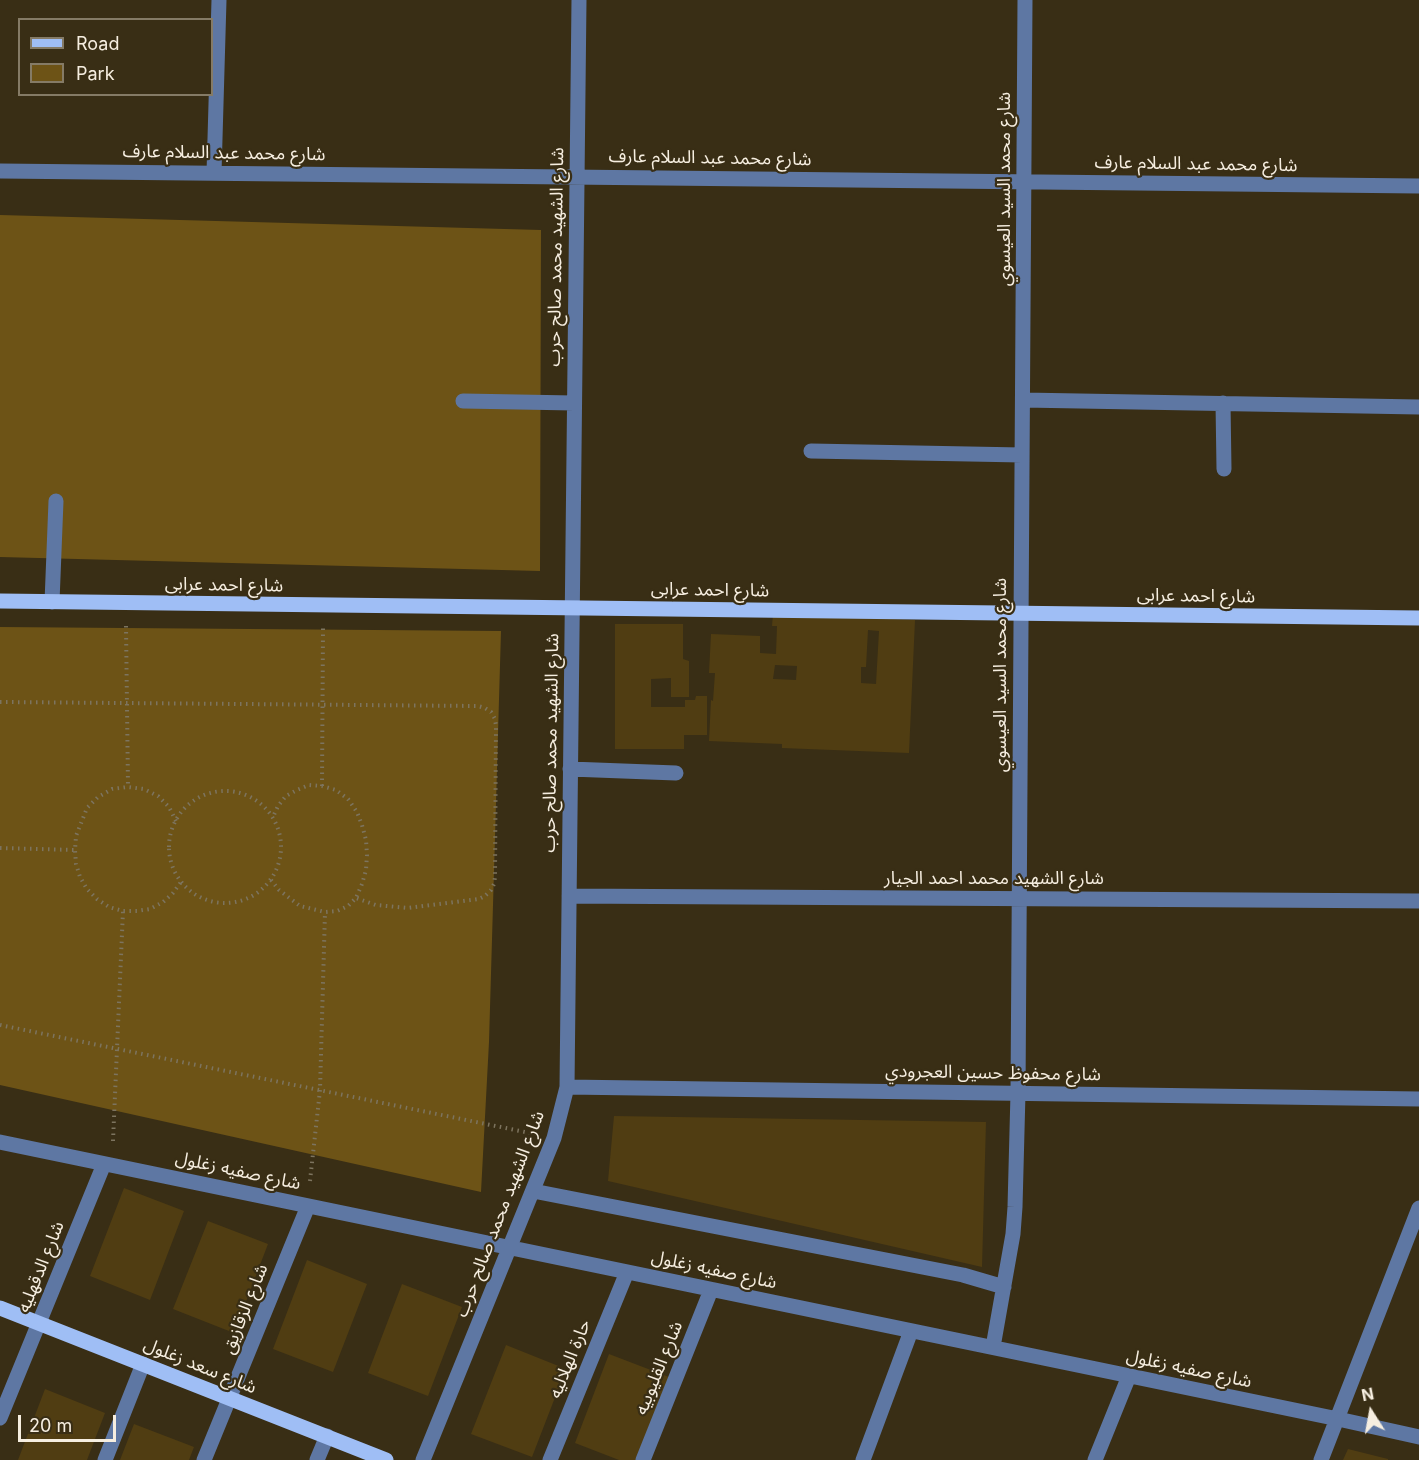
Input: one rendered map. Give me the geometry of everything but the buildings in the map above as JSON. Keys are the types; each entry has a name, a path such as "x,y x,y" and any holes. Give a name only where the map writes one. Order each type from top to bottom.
{"main road":[{"name":"شارع احمد عرابى","path":"0,602 1419,618"},
{"name":"شارع سعد زغلول","path":"0,1308 386,1460"}],"street":[{"path":"214,172 219,0"},
{"name":"شارع الشهيد محمد صالح حرب","path":"423,1460 554,1138 567,1087 579,0"},
{"name":"شارع محمد السيد العيسوي","path":"993,1347 1012,1243 1016,1207 1025,0"},
{"name":"شارع محمد عبد السلام عارف","path":"0,171 1419,186"},
{"path":"1023,400 1419,407"},
{"path":"464,401 574,403"},
{"path":"1223,404 1224,469"},
{"path":"811,451 1022,455"},
{"path":"52,602 56,501"},
{"path":"570,769 676,773"},
{"name":"شارع الشهيد محمد احمد الجيار","path":"569,896 1419,901"},
{"name":"شارع محفوظ حسين العجرودي","path":"567,1087 1419,1099"},
{"name":"شارع صفيه زغلول","path":"0,1142 1419,1437"},
{"name":"شارع الدقهليه","path":"0,1418 108,1165"},
{"path":"533,1191 963,1275 1004,1287"},
{"name":"شارع الزقازيق","path":"204,1460 308,1206"},
{"path":"1321,1460 1419,1208"},
{"name":"حارة الهلاليه","path":"550,1460 627,1272"},
{"name":"شارع القليوبيه","path":"643,1460 711,1290"},
{"path":"863,1460 911,1331"},
{"path":"105,1460 143,1364"},
{"path":"1095,1460 1129,1376"},
{"path":"317,1460 327,1436"}],"path":[{"path":"126,603 128,787"},
{"path":"322,786 323,606"},
{"path":"0,702 478,706 491,712 496,726 495,877 490,890 479,899 408,908 376,905 356,898"},
{"path":"271,880 279,890 300,906 325,912 337,911 348,906 356,898 367,862 366,840 357,812 348,799 336,790 322,786 309,786 297,790 286,796 273,817"},
{"path":"176,821 169,807 158,796 144,789 128,787 112,789 98,797 87,808 76,836 76,864 87,889 109,907 123,911 150,909 163,902 181,882"},
{"path":"231,792 248,796 262,805 273,817 281,842 280,856 271,880 261,891 248,898 219,903 191,892 181,882 173,867 170,852 171,836 176,821 186,808 199,798 215,793 231,792"},
{"path":"0,848 75,850"},
{"path":"108,1165 117,1049 123,911"},
{"path":"308,1206 320,1090 325,912"},
{"path":"0,1025 554,1138"}],"green space":[{"path":"0,215 541,230 540,571 0,557"},
{"path":"0,627 501,631 489,1042 481,1192 0,1085"}]}
